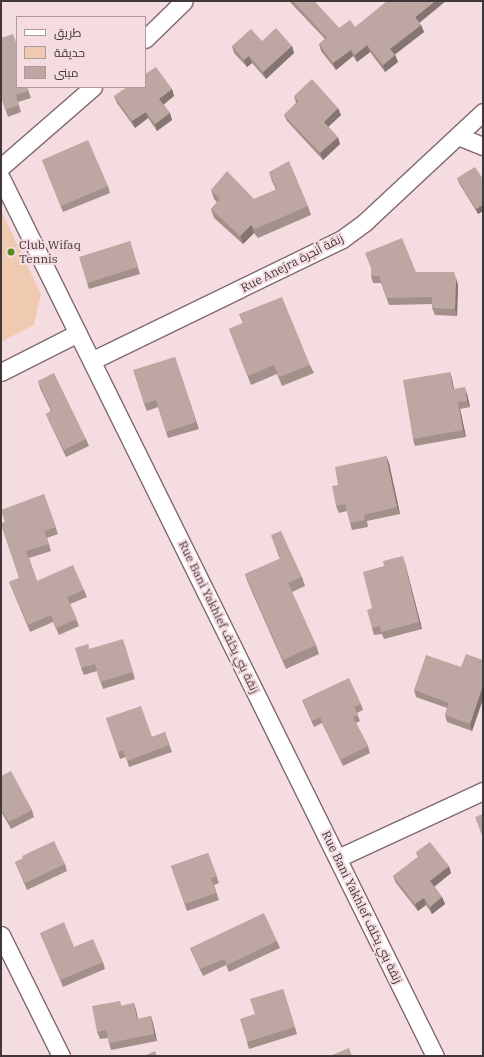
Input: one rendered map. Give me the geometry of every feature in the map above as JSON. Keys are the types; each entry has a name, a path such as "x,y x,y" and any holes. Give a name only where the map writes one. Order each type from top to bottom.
{"street":[{"path":"146,38 184,1"},
{"path":"1,167 92,88"},
{"name":"Rue Anejra زنقة أنجرة","path":"93,360 342,239 365,222 483,112"},
{"path":"458,136 483,146"},
{"name":"Rue Bani Yakhlef زنقة بني يخلف","path":"1,178 78,333 93,360 436,1056"},
{"path":"1,372 78,333"},
{"path":"338,858 483,791"},
{"path":"1,935 61,1056"}],"green space":[{"name":"Club Wifaq Tennis","path":"1,210 41,294 34,325 1,342"}],"building":[{"path":"293,1 314,1 339,28 350,20 355,27 387,1 435,1 415,17 421,25 390,49 395,55 383,65 367,45 355,55 351,50 333,63 319,44 327,38"},
{"path":"276,28 292,46 263,72 249,56 244,60 232,46 251,29 262,41"},
{"path":"13,34 16,42 16,88 27,88 28,91 16,95 19,105 5,110 1,96 1,38"},
{"path":"156,67 172,89 159,99 170,113 155,124 146,112 132,121 114,96 126,88 146,88 146,73"},
{"path":"312,79 338,108 324,122 338,137 320,153 284,115 299,101 294,96"},
{"path":"88,140 108,186 61,206 42,160"},
{"path":"289,161 308,206 255,229 251,225 240,236 211,209 220,199 211,190 227,171 254,199 277,189 269,172"},
{"path":"475,167 483,179 483,205 476,209 457,178"},
{"path":"402,238 416,272 454,272 456,278 455,309 432,308 432,297 387,298 379,276 371,276 371,268 365,253"},
{"path":"130,241 138,267 87,283 79,257"},
{"path":"282,297 310,365 279,377 274,365 248,376 229,329 243,323 239,314"},
{"path":"175,357 196,422 166,432 156,400 144,404 133,370"},
{"path":"450,372 453,389 465,387 467,401 458,402 463,430 413,439 403,380"},
{"path":"54,373 86,439 64,450 46,414 52,411 38,381"},
{"path":"386,456 397,507 364,515 365,520 350,523 345,504 336,506 332,486 338,485 335,467"},
{"path":"44,494 56,527 44,531 49,544 26,551 37,581 73,565 84,590 67,597 77,619 56,628 51,615 28,625 9,582 19,578 1,525 1,523 5,522 1,510"},
{"path":"281,531 302,577 288,583 316,645 283,660 245,574 281,558 271,535"},
{"path":"403,556 419,622 381,632 380,626 372,628 367,610 372,608 363,572 384,566 383,561"},
{"path":"123,639 133,672 100,682 95,664 81,668 75,648 88,644 89,649"},
{"path":"466,654 483,660 483,685 470,724 445,715 449,703 414,690 426,655 461,667"},
{"path":"349,678 361,704 354,707 358,715 353,717 368,746 340,760 320,717 312,721 302,700"},
{"path":"141,706 152,737 165,732 169,745 127,761 123,750 118,752 106,718"},
{"path":"11,771 32,810 9,822 1,809 1,776"},
{"path":"483,814 483,838 475,817"},
{"path":"54,841 65,864 25,883 15,862 23,858 22,856"},
{"path":"430,842 449,866 430,881 442,897 430,907 424,898 415,904 393,876 419,856 416,852"},
{"path":"208,853 217,876 211,878 216,893 185,904 171,866"},
{"path":"264,913 277,941 227,965 224,959 200,969 190,948"},
{"path":"64,922 74,947 93,939 103,962 60,980 40,933"},
{"path":"283,989 295,1027 247,1042 240,1019 255,1014 250,999"},
{"path":"120,1001 121,1006 134,1003 137,1019 151,1016 154,1034 109,1043 106,1030 97,1032 92,1006"},
{"path":"349,1048 352,1056 330,1056"},
{"path":"155,1051 157,1056 144,1056"}],"place":[{"name":"Club Wifaq Tennis","path":"11,252"}]}
